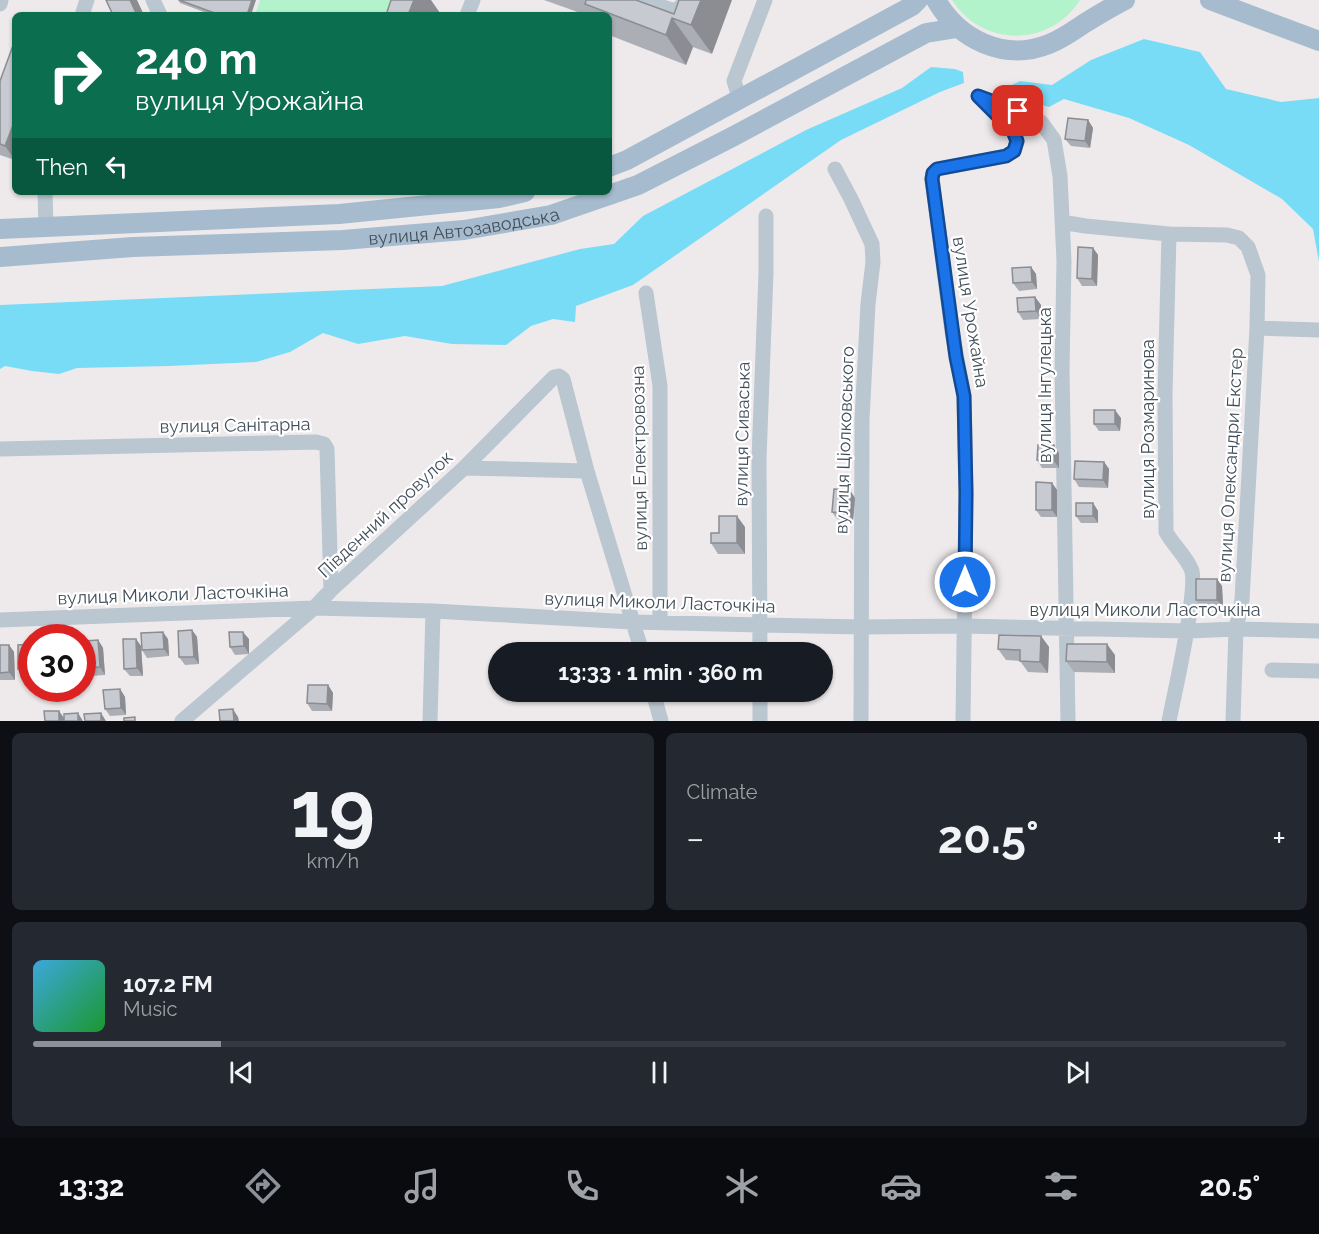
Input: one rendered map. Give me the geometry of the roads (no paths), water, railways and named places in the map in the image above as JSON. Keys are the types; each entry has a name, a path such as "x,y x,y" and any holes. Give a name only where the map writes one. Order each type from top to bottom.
{"main road":[{"path":"612,166 740,100 912,6 918,0"},
{"path":"936,0 957,28 974,40 993,47 1014,50 1034,49 1048,45 1125,0"},
{"path":"1073,31 1088,16 1098,0"},
{"path":"1214,1 1319,41"},
{"name":"вулиця Автозаводська","path":"612,193 638,184 732,137 926,33 957,28"},
{"name":"вулиця Автозаводська","path":"0,229 339,214 447,197 499,198 512,195"},
{"name":"вулиця Автозаводська","path":"0,257 133,247 343,240 464,230 551,214 607,195"},
{"path":"339,214 343,240"}],"street":[{"path":"646,0 677,10 682,7 684,0"},
{"path":"740,100 734,81 765,0"},
{"name":"вулиця Інгулецька","path":"978,96 1018,111 1041,123 1054,140 1060,176 1064,261 1062,369 1068,721"},
{"name":"вулиця Урожайна","path":"963,721 966,504 964,396 956,357 932,179 937,169 1006,156 1014,151 1017,141 1013,131 978,96"},
{"name":"вулиця Ціолковського","path":"835,169 872,244 873,262 868,304 862,419 861,721"},
{"path":"45,195 46,227"},
{"name":"вулиця Сиваська","path":"760,642 759,458 766,216"},
{"path":"1062,222 1169,234"},
{"name":"вулиця Олександри Екстер","path":"1169,234 1227,235 1239,238 1248,247 1258,275 1242,600 1236,628 1233,721"},
{"name":"вулиця Розмаринова","path":"1169,234 1165,394 1166,532 1172,543 1184,555 1192,571 1188,631 1169,721"},
{"name":"вулиця Електровозна","path":"646,293 660,386 660,622"},
{"path":"1257,328 1319,330"},
{"name":"Південний провулок","path":"182,721 314,608 464,468 554,377 559,376 564,380 587,471"},
{"name":"вулиця Санітарна","path":"0,449 316,442 324,444 327,450 331,590"},
{"path":"464,468 587,471 639,642"},
{"name":"вулиця Миколи Ласточкіна","path":"0,620 314,608 433,611 633,622 760,626 964,626 1188,631 1236,628 1319,631"},
{"path":"430,721 433,611"},
{"path":"1272,670 1319,671"},
{"path":"656,702 661,721"},
{"path":"760,702 760,721"}],"water":[{"path":"1144,39 1200,52 1226,89 1281,102 1319,98 1319,262 1313,229 1282,199 1189,145 1129,118 1064,99 1049,107 1006,97 999,91 1020,81 1052,85 1091,60"},
{"path":"931,67 963,72 964,83 940,92 841,140 633,285 576,306 575,322 553,319 531,326 506,345 452,344 405,336 358,344 323,333 290,352 256,362 77,368 59,374 5,366 0,369 0,305 442,286 580,249 614,244 643,216 806,130 902,88"}]}
